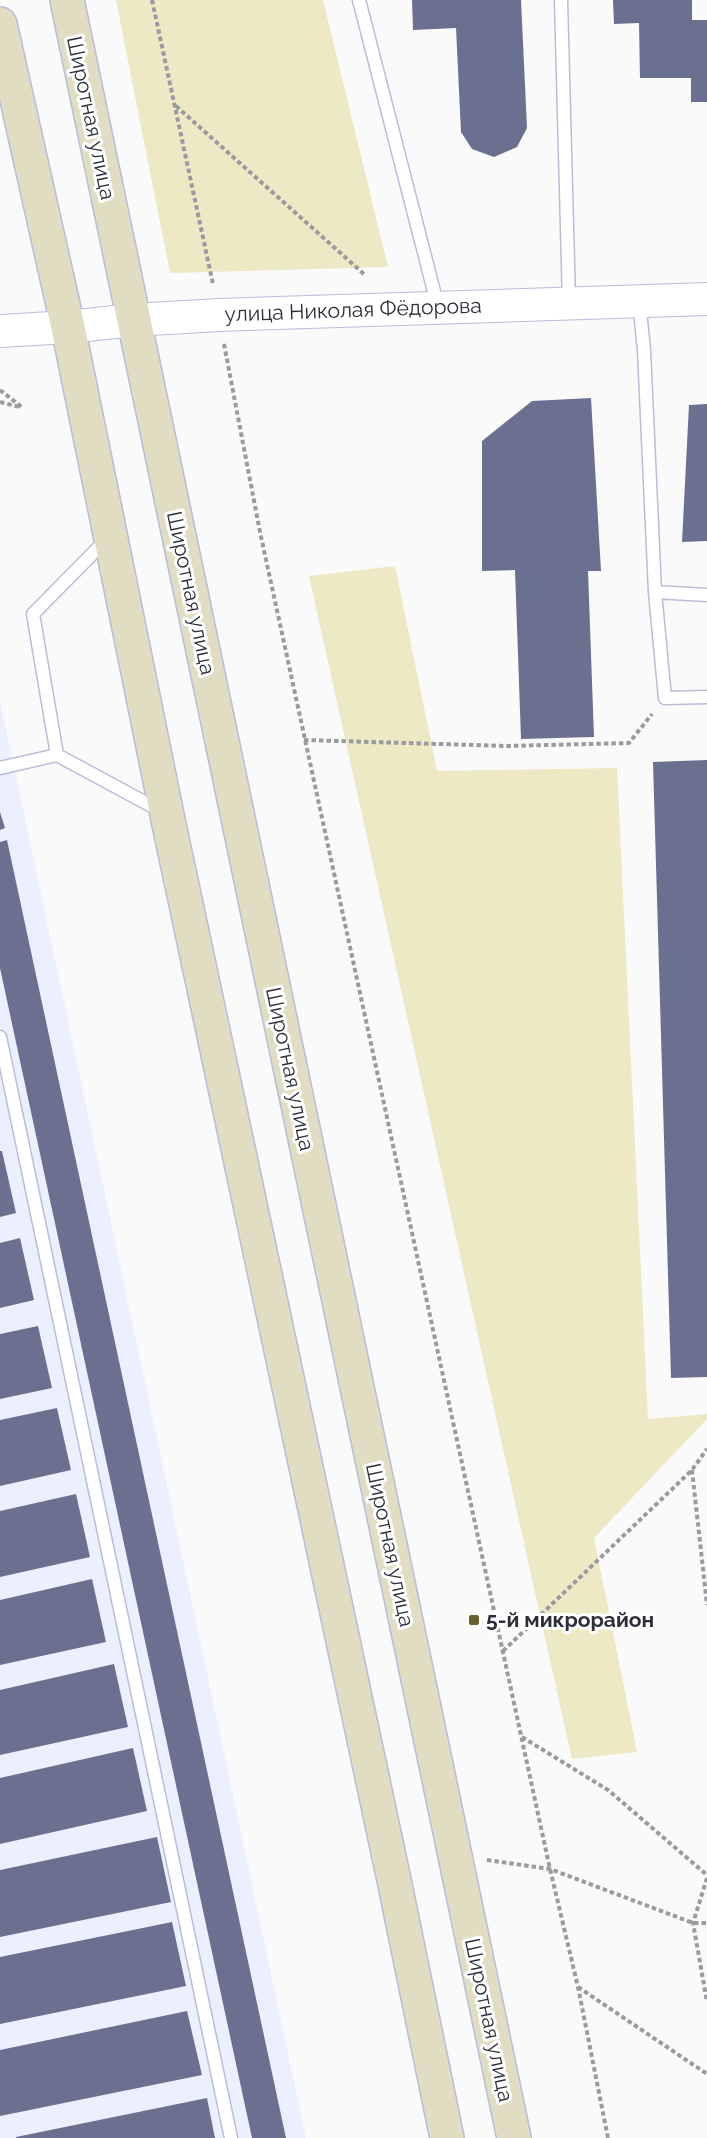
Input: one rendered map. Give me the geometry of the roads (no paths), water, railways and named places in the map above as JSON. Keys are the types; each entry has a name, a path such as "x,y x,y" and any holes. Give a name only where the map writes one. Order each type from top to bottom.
{"main road":[{"name":"Широтная улица","path":"67,0 514,2138"},
{"path":"0,24 68,327 167,815 447,2138"}],"street":[{"name":"улица Николая Фёдорова","path":"0,331 219,315 707,298"}],"lane":[{"path":"359,0 438,307"},
{"path":"561,0 569,304"},
{"path":"639,301 644,350 655,591 665,698 707,697"},
{"path":"57,755 33,614 110,536"},
{"path":"655,591 707,596"},
{"path":"0,768 57,755 167,815"},
{"path":"0,1037 231,2138"}],"place":[{"name":"5-й микрорайон","path":"474,1620"}]}
